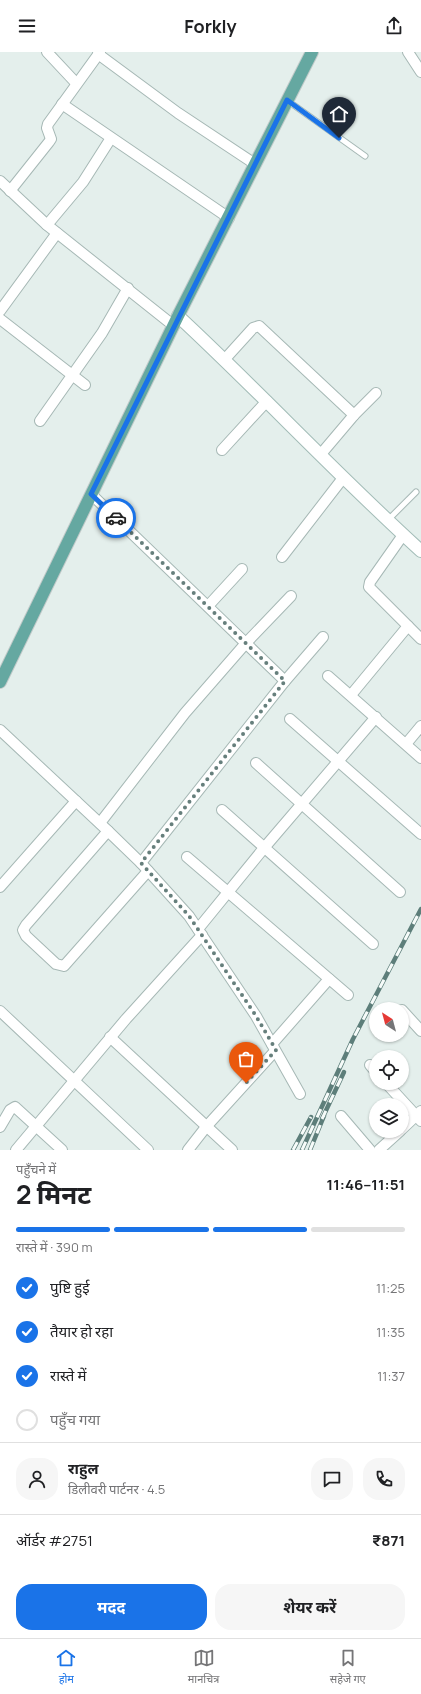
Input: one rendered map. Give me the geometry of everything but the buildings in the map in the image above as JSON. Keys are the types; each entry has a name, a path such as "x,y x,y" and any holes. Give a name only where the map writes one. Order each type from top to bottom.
{"main road":[{"path":"0,682 176,321 312,52"}],"street":[{"path":"47,52 76,82"},
{"path":"408,52 421,72"},
{"path":"10,191 51,139 47,126 76,82 99,53 178,113 255,164"},
{"path":"62,104 229,218"},
{"path":"47,226 83,182 111,138"},
{"path":"0,181 47,226 225,359 321,454 343,478 421,551"},
{"path":"0,311 57,233"},
{"path":"40,421 102,333 128,288"},
{"path":"0,319 84,385"},
{"path":"225,359 253,328 258,326 354,415"},
{"path":"321,454 354,415 376,393"},
{"path":"222,450 267,401"},
{"path":"282,557 343,478"},
{"path":"91,494 285,681"},
{"path":"403,535 370,582 369,588 421,639"},
{"path":"208,606 242,569"},
{"path":"100,822 185,713 246,643 291,596"},
{"path":"351,695 408,626"},
{"path":"141,863 285,681 323,637"},
{"path":"328,676 421,758"},
{"path":"16,1150 200,932 228,891 376,717"},
{"path":"290,719 339,760 421,834"},
{"path":"406,744 421,726"},
{"path":"0,730 100,822 141,863 200,932 256,1016 300,1094"},
{"path":"256,763 400,892"},
{"path":"0,887 76,801"},
{"path":"222,810 374,944"},
{"path":"108,831 26,925 23,930 26,936 56,964 64,966 148,871"},
{"path":"187,857 348,995"},
{"path":"188,1150 206,1126 274,1047 329,979"},
{"path":"0,1011 148,1150"},
{"path":"409,1018 421,1031"},
{"path":"110,1037 232,1150"},
{"path":"393,1090 419,1116 409,1124"},
{"path":"0,1127 10,1110 15,1107 62,1150"},
{"path":"341,1116 370,1150"},
{"path":"380,1150 393,1138"}],"lane":[{"path":"287,100 365,156"},
{"path":"388,520 416,492"}],"railway":[{"path":"302,1150 353,1039 421,909"},
{"path":"322,1119 344,1072"},
{"path":"310,1150 324,1116"},
{"path":"293,1150 311,1117"}],"way so far":[{"path":"116,518 285,681 141,863 189,916 224,966 276,1050 246,1083"}],"route":[{"path":"116,518 91,494 178,316 229,218 287,100 339,138"}]}
